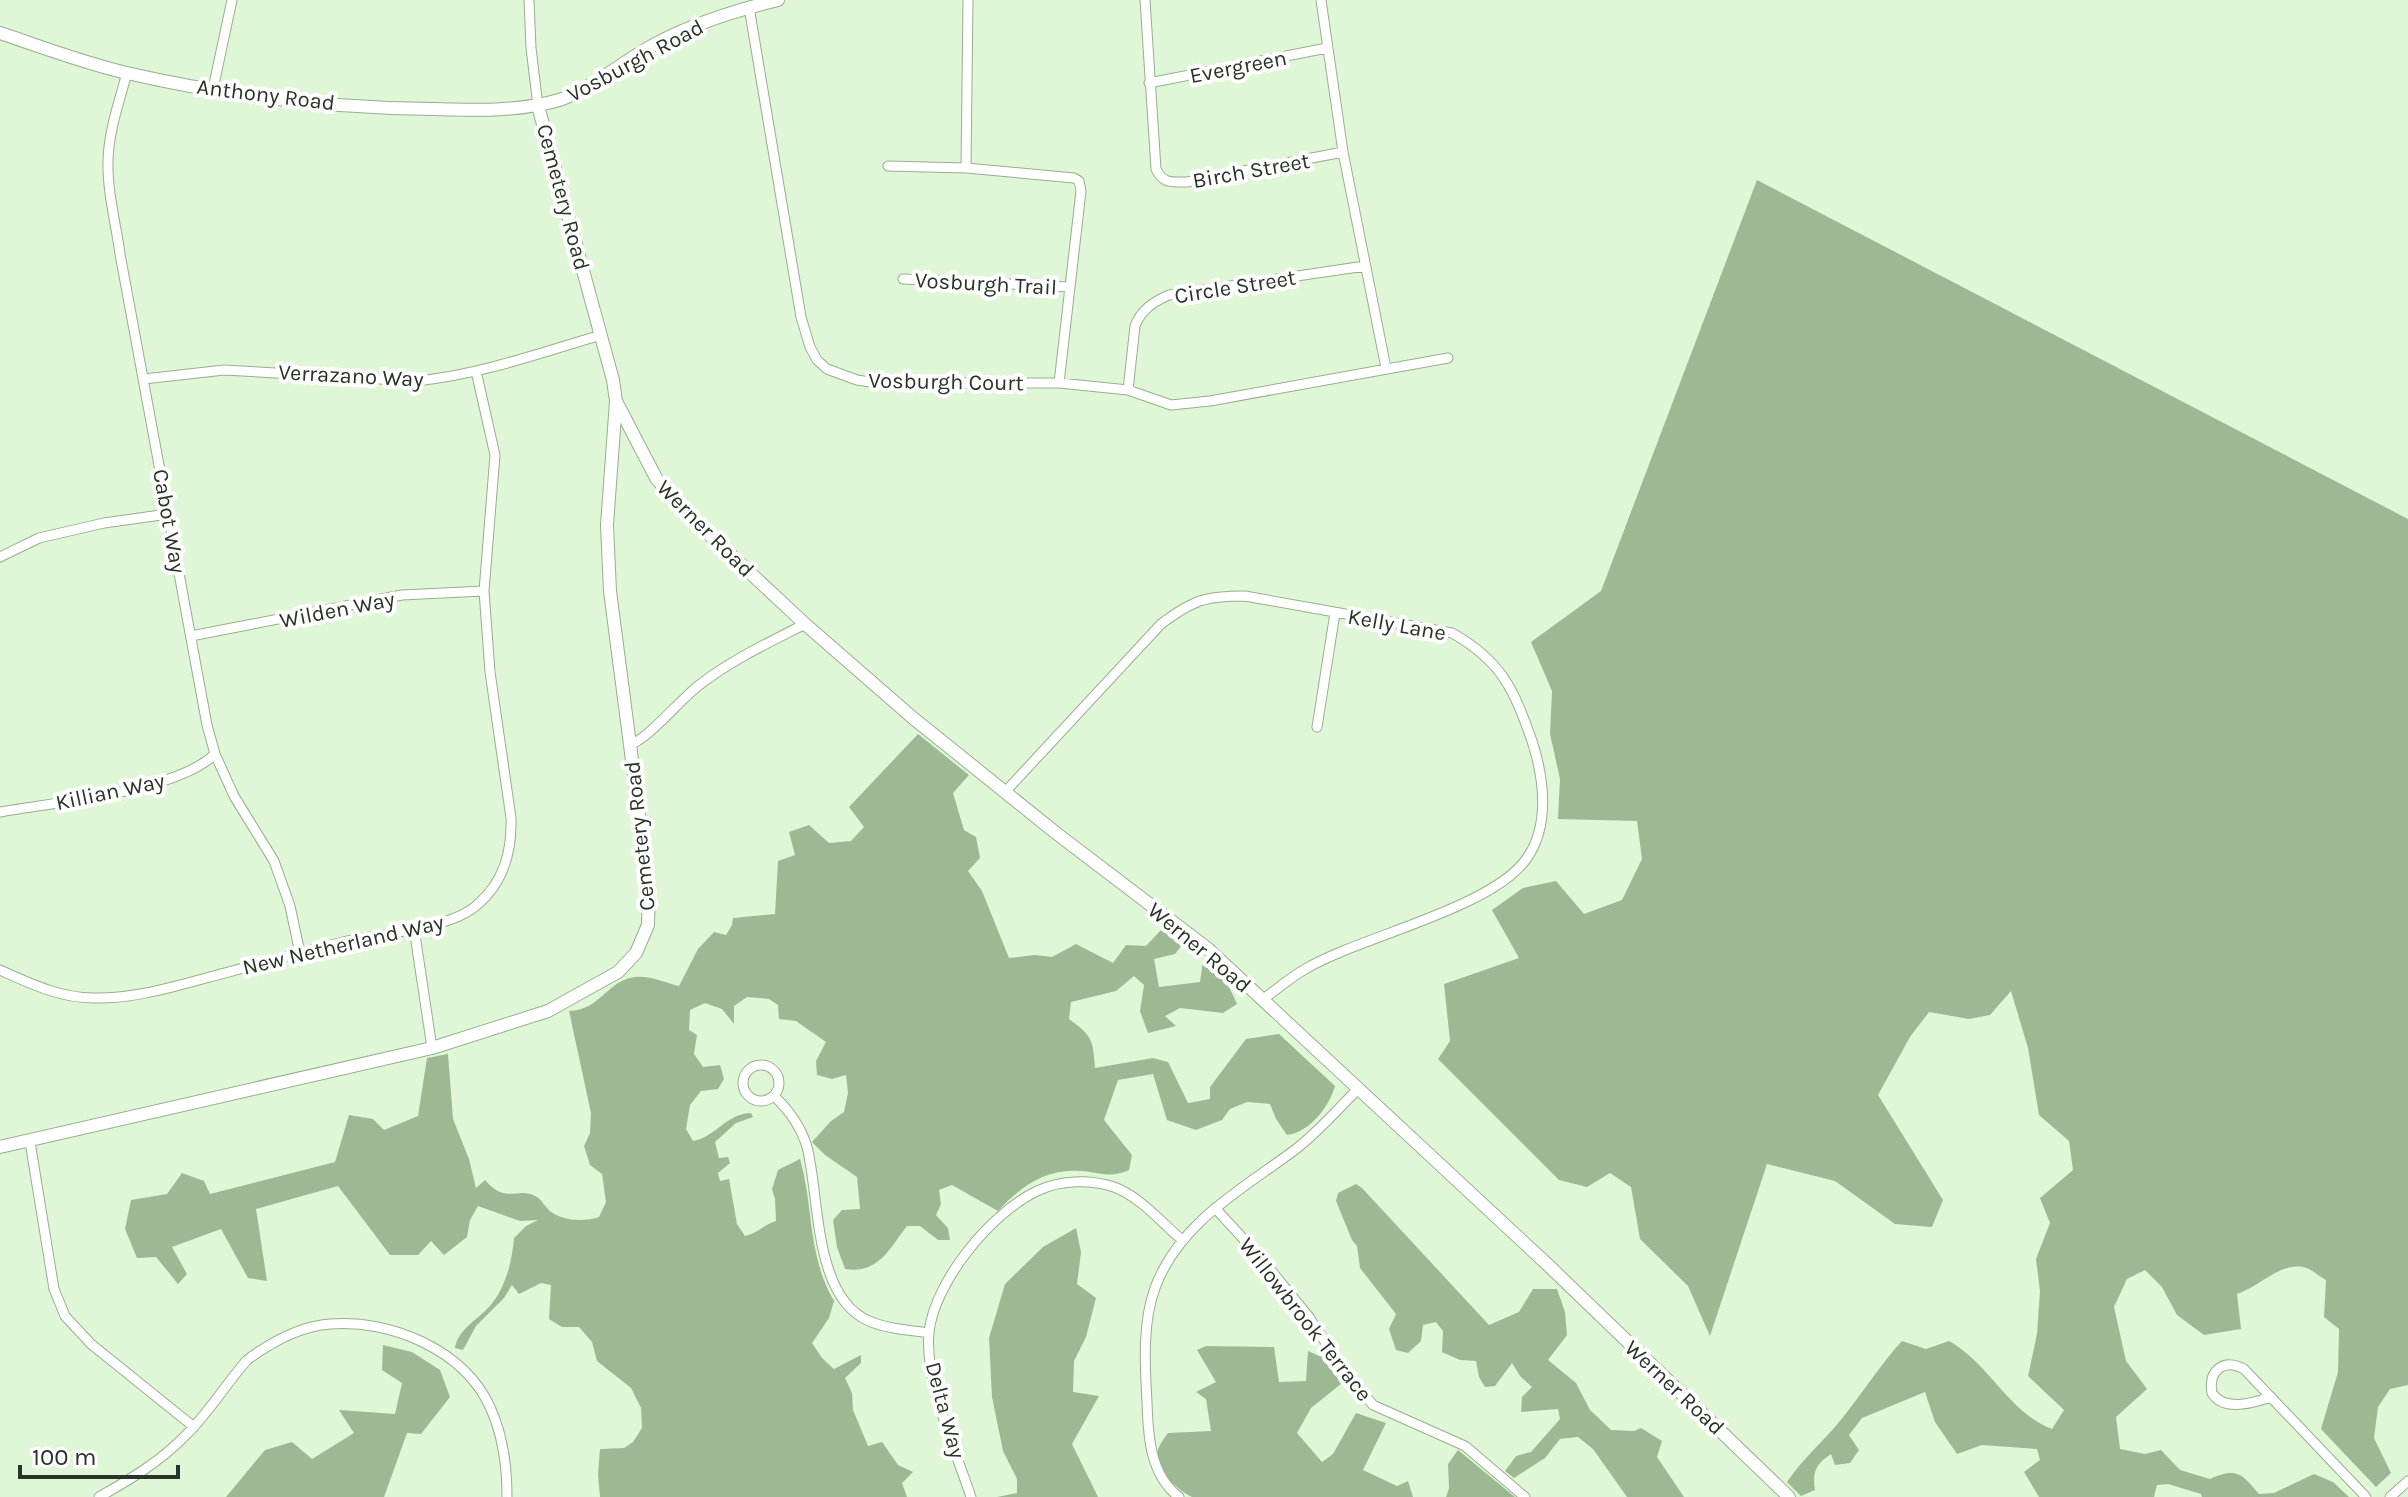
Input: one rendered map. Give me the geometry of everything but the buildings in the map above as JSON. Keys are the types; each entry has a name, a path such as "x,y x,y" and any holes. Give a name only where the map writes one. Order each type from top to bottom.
{"street":[{"path":"213,89 232,0"},
{"path":"529,0 538,106"},
{"name":"Vosburgh Road","path":"538,106 564,99 681,31 778,0"},
{"path":"966,168 968,0"},
{"path":"1145,0 1149,83"},
{"path":"1321,0 1343,152 1386,368"},
{"name":"Vosburgh Court","path":"749,7 801,317 817,360 839,375 877,383 1059,383 1128,390 1171,405 1192,404 1448,358"},
{"name":"Anthony Road","path":"0,33 127,73 213,89 409,109 478,111 538,106"},
{"name":"Evergreen","path":"1149,83 1327,48"},
{"name":"Cabot Way","path":"127,73 111,131 108,161 120,254 191,636 215,754 234,796 274,861 290,906 300,953"},
{"name":"Birch Street","path":"1149,83 1156,169 1160,178 1169,182 1197,180 1343,152"},
{"name":"Cemetery Road","path":"0,1147 432,1048 548,1011 618,972 636,953 648,925 649,891 615,647 607,525 616,401 613,380 538,106"},
{"name":"Vosburgh Trail","path":"888,166 966,168 1074,178 1079,181 1081,191 1059,383"},
{"name":"Circle Street","path":"1128,390 1138,317 1157,300 1169,295 1365,266"},
{"name":"Vosburgh Trail","path":"903,279 1070,287"},
{"name":"Verrazano Way","path":"144,379 224,370 416,381 476,371 601,335"},
{"name":"New Netherland Way","path":"0,970 73,997 119,998 460,916 478,905 492,890 507,864 512,842 490,672 484,591 495,455 476,371"},
{"name":"Werner Road","path":"616,401 656,478 684,511 805,624 913,718 1207,948 1548,1265 1789,1497"},
{"path":"0,557 39,538 104,523 168,514"},
{"name":"Wilden Way","path":"191,636 402,595 484,591"},
{"name":"Kelly Lane","path":"1005,792 1161,624 1183,607 1211,596 1245,596 1452,633 1477,647 1501,671 1520,708 1536,755 1543,795 1541,826 1528,858 1505,882 1307,968 1262,1000"},
{"path":"1317,727 1335,613"},
{"path":"629,745 642,738 673,707 729,664 805,624"},
{"name":"Killian Way","path":"0,812 168,780 197,769 215,754"},
{"path":"414,928 432,1048"},
{"path":"761,1064 775,1071 779,1086 774,1096 759,1101 749,1096 743,1081 747,1071 761,1064"},
{"path":"1179,1497 1170,1491 1158,1472 1151,1451 1145,1340 1155,1288 1181,1239 1215,1208 1297,1149 1357,1090"},
{"path":"774,1096 792,1116 807,1145 827,1264 846,1305 867,1320 929,1333"},
{"path":"30,1142 54,1289 65,1316 91,1344 194,1427"},
{"name":"Delta Way","path":"971,1497 938,1396 929,1333 937,1303 953,1272 980,1237 1013,1205 1038,1191 1063,1182 1088,1182 1128,1193 1181,1239"},
{"name":"Willowbrook Terrace","path":"1215,1208 1309,1317 1343,1369 1373,1405 1465,1446 1525,1497"},
{"path":"99,1497 144,1470 194,1427 247,1360 306,1329 329,1324 382,1327 446,1356 468,1374 489,1404 501,1435 507,1497"},
{"path":"2271,1397 2238,1404 2221,1402 2212,1393 2212,1377 2217,1368 2225,1364 2234,1363 2244,1369 2271,1397 2366,1497"},
{"path":"2390,1497 2408,1481"}],"green space":[{"path":"1757,180 2408,519 2408,1385 2390,1389 2378,1407 2374,1438 2391,1473 2376,1487 2321,1429 2338,1372 2339,1329 2324,1317 2326,1280 2306,1268 2294,1267 2277,1272 2237,1294 2241,1329 2204,1335 2177,1315 2162,1287 2145,1270 2127,1279 2114,1307 2126,1361 2147,1389 2116,1417 2120,1449 2145,1454 2161,1450 2180,1470 2210,1479 2227,1473 2238,1474 2259,1494 2274,1493 2314,1474 2333,1482 2349,1497 2202,1497 2201,1494 2168,1484 2157,1485 2154,1497 2039,1497 2024,1472 2040,1460 2037,1449 1982,1445 1957,1454 1935,1422 1925,1392 1862,1418 1849,1435 1859,1450 1850,1463 1835,1465 1831,1454 1822,1461 1815,1473 1815,1490 1801,1496 1787,1482 1844,1416 1902,1341 1926,1349 1949,1341 1976,1362 2023,1412 2052,1429 2064,1410 2028,1376 2037,1334 2040,1291 2036,1259 2050,1223 2040,1198 2073,1170 2069,1141 2039,1115 2028,1048 2011,991 1990,1015 1969,1019 1929,1012 1910,1037 1878,1095 1943,1200 1932,1227 1895,1224 1835,1181 1767,1164 1710,1336 1688,1286 1640,1239 1631,1187 1610,1173 1587,1187 1559,1180 1438,1059 1450,1041 1444,984 1519,958 1492,910 1523,888 1556,881 1584,914 1622,900 1642,859 1637,821 1558,819 1560,779 1550,734 1552,691 1531,642 1601,591"},
{"path":"918,734 969,775 953,793 964,830 976,837 980,858 968,871 982,891 1009,958 1052,957 1076,944 1113,963 1126,945 1146,946 1162,929 1175,932 1185,941 1175,954 1154,959 1159,987 1200,982 1203,961 1224,976 1237,1004 1223,1013 1180,1008 1165,1016 1176,1026 1148,1033 1140,1011 1144,985 1134,976 1116,991 1071,1002 1069,1019 1090,1039 1095,1068 1153,1058 1168,1062 1188,1103 1210,1099 1210,1087 1246,1039 1279,1034 1335,1086 1328,1102 1311,1124 1287,1135 1270,1104 1247,1102 1230,1109 1222,1120 1196,1130 1167,1120 1153,1074 1118,1080 1104,1120 1132,1155 1129,1170 1110,1175 1068,1171 1045,1176 1015,1194 998,1211 952,1185 939,1190 941,1204 936,1215 948,1228 950,1240 938,1240 920,1226 907,1226 875,1264 857,1270 845,1269 837,1247 833,1220 842,1210 860,1209 857,1177 812,1142 844,1112 848,1093 846,1075 832,1079 817,1075 816,1061 826,1042 796,1021 779,1019 778,1005 769,999 747,997 734,1006 734,1024 722,1009 705,1003 690,1010 689,1030 697,1035 694,1054 703,1067 720,1065 724,1079 718,1089 701,1091 690,1105 686,1129 693,1141 735,1117 751,1113 753,1117 736,1123 715,1142 719,1158 728,1157 730,1163 718,1173 720,1181 729,1179 737,1224 745,1236 776,1221 772,1189 778,1170 800,1159 819,1266 834,1301 829,1318 812,1343 834,1369 861,1355 861,1363 845,1378 852,1393 853,1410 868,1446 882,1442 898,1465 913,1472 902,1483 907,1497 600,1497 600,1449 624,1448 633,1442 642,1428 641,1408 631,1388 597,1361 592,1342 579,1327 562,1327 549,1319 551,1285 541,1283 519,1294 512,1285 504,1298 476,1326 463,1350 455,1348 463,1331 493,1303 503,1286 514,1238 538,1220 520,1221 478,1206 470,1220 467,1237 444,1255 431,1241 418,1255 390,1255 338,1186 256,1209 267,1281 248,1278 221,1229 172,1247 187,1274 178,1284 156,1257 137,1258 125,1229 131,1200 167,1194 182,1173 204,1181 210,1194 335,1162 349,1115 373,1119 384,1130 418,1116 427,1058 448,1054 453,1119 469,1159 476,1188 485,1180 506,1194 524,1193 537,1197 550,1211 567,1219 599,1217 606,1202 602,1174 590,1165 584,1146 590,1133 591,1113 569,1011 589,1006 617,984 635,977 652,978 679,986 698,949 714,932 726,935 733,918 775,914 778,861 795,855 789,832 809,825 829,843 851,841 864,827 849,807"},
{"path":"1356,1184 1489,1325 1519,1312 1533,1289 1557,1289 1565,1312 1567,1335 1548,1360 1576,1383 1590,1410 1611,1430 1634,1431 1641,1428 1662,1441 1657,1457 1684,1497 1627,1497 1593,1449 1578,1437 1560,1439 1545,1458 1514,1478 1505,1471 1516,1456 1531,1452 1560,1419 1558,1409 1521,1412 1522,1397 1532,1387 1512,1363 1495,1386 1485,1387 1476,1361 1460,1360 1442,1352 1443,1331 1436,1322 1423,1325 1421,1341 1408,1353 1396,1350 1389,1329 1396,1314 1360,1268 1357,1246 1336,1201 1338,1193"},
{"path":"1076,1228 1081,1252 1077,1284 1096,1298 1086,1337 1074,1361 1073,1392 1099,1396 1072,1444 1098,1497 997,1497 1017,1493 1017,1479 1003,1451 992,1397 989,1338 1005,1284 1043,1247"},
{"path":"383,1345 412,1352 440,1370 450,1397 421,1434 407,1433 384,1497 226,1497 265,1450 292,1442 312,1459 354,1433 339,1410 395,1414 402,1383 382,1370"},
{"path":"1206,1346 1274,1347 1279,1382 1306,1381 1308,1351 1326,1359 1341,1384 1311,1408 1297,1433 1322,1462 1333,1454 1356,1413 1386,1423 1363,1470 1397,1486 1408,1481 1413,1497 1192,1497 1180,1489 1163,1472 1158,1450 1168,1433 1211,1431 1206,1399 1196,1392 1216,1382 1197,1350"},
{"path":"1458,1450 1515,1497 1446,1497 1449,1488 1448,1464"}]}
